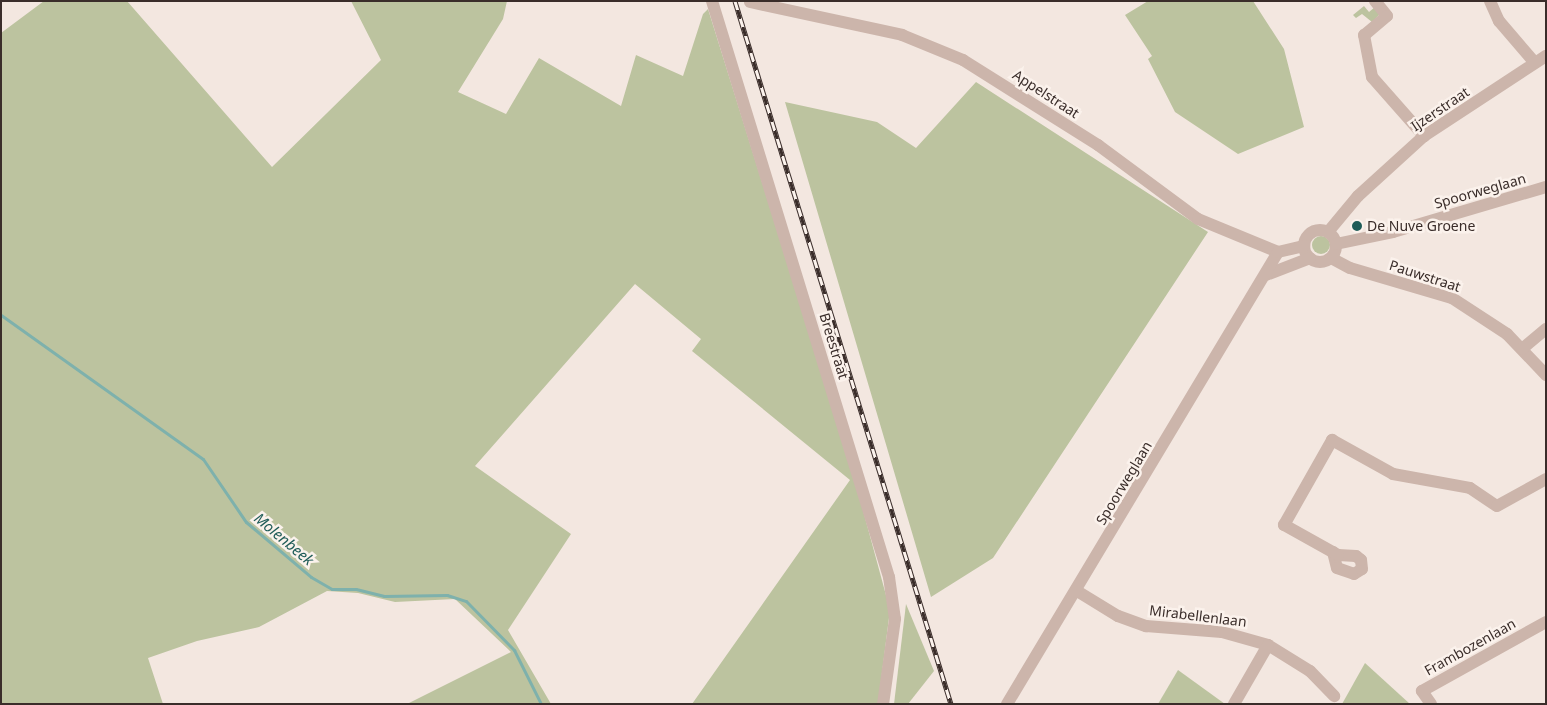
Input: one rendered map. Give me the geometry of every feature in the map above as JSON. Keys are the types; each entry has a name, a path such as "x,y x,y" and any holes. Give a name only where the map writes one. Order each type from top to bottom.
{"street":[{"name":"Breestraat","path":"712,1 889,578 895,619 883,704"},
{"path":"1375,1 1387,16 1364,35 1372,77 1424,136"},
{"path":"1490,1 1498,21 1541,59"},
{"name":"Appelstraat","path":"750,2 902,35 963,60 1098,145 1198,219 1278,252"},
{"name":"Ijzerstraat","path":"1328,232 1358,196 1424,136 1541,59"},
{"name":"Spoorweglaan","path":"1336,244 1393,232 1546,187"},
{"path":"1314,231 1328,232 1336,244 1331,258 1316,261 1307,252 1305,239 1314,231"},
{"path":"1278,252 1307,252"},
{"name":"Spoorweglaan","path":"1006,704 1077,591 1278,252"},
{"path":"1265,276 1307,252"},
{"name":"Pauwstraat","path":"1331,258 1350,268 1452,298 1507,334 1546,376"},
{"path":"1522,349 1546,330"},
{"path":"1333,552 1284,525 1332,440 1393,474 1470,488 1497,506 1546,479"},
{"name":"Mirabellenlaan","path":"1077,591 1118,616 1146,626 1222,632 1268,645 1310,671 1334,696"},
{"name":"Frambozenlaan","path":"1431,704 1422,691 1546,622"},
{"path":"1234,704 1268,645"}],"green space":[{"path":"44,1 127,1 272,167 381,60 351,1 507,1 503,19 458,92 506,114 539,58 621,106 636,55 683,76 703,14 708,9 854,477 890,610 878,704 692,704 850,480 692,351 701,339 635,284 475,466 571,534 508,630 551,704 407,704 511,652 455,599 395,602 358,593 327,591 259,627 197,641 148,658 163,704 1,704 1,33"},
{"path":"1148,1 1253,1 1284,49 1304,127 1238,154 1175,112 1148,59 1152,56 1125,15"},
{"path":"1364,6 1369,12 1375,7 1380,14 1372,22 1362,14 1356,18 1353,15"},
{"path":"976,82 1208,232 993,558 931,597 785,102 877,122 916,148"},
{"path":"1317,236 1325,236 1330,241 1328,252 1317,254 1312,249 1312,241"},
{"path":"906,604 934,671 908,704 894,704"},
{"path":"1365,663 1410,704 1342,704"},
{"path":"1178,670 1225,704 1158,704"}],"waterway":[{"name":"Molenbeek","path":"1,315 203,459 246,522 311,577 332,589 356,589 384,596 447,595 466,601 514,650 541,704"}],"railway":[{"path":"735,1 951,704"}],"place":[{"name":"De Nuve Groene","path":"1357,226"}]}
